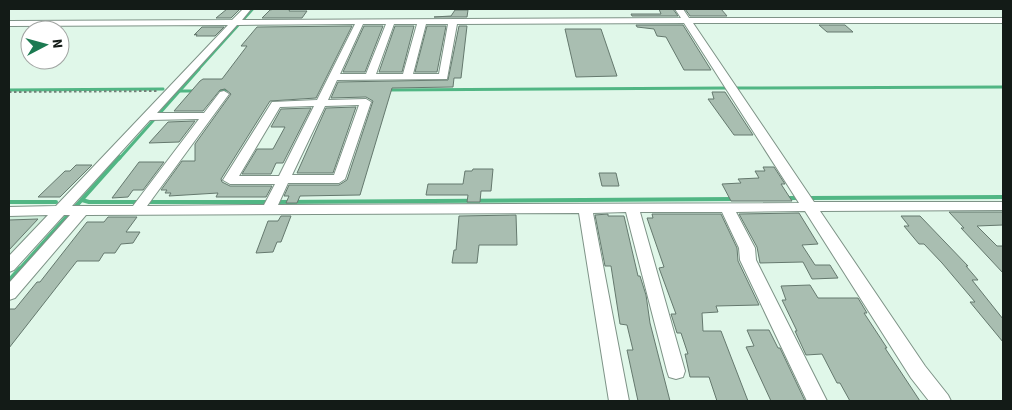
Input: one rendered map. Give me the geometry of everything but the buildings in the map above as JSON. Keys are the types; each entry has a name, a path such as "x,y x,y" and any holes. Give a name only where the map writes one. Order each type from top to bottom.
{"street":[{"path":"9,294 71,211 154,117 171,91 239,23 247,9"},
{"path":"679,9 918,372 941,401"},
{"path":"9,23 1003,20"},
{"path":"272,204 360,22"},
{"path":"370,76 391,22"},
{"path":"407,76 422,22"},
{"path":"334,77 443,77 453,22"},
{"path":"141,204 224,94"},
{"path":"366,102 340,179 230,180 276,104 322,103 366,102"},
{"path":"154,117 207,116"},
{"path":"9,211 71,211 141,204 585,208 726,206 806,201 1003,206"},
{"path":"726,206 747,248 748,260 817,401"},
{"path":"632,207 676,371"},
{"path":"585,208 619,401"},
{"path":"9,266 71,211"}],"path":[{"path":"9,92 171,91"}],"shaded area":[{"path":"9,214 43,214 47,217 9,258"}],"waterway":[{"path":"198,70 253,9"},
{"path":"119,159 199,69"},
{"path":"735,88 1003,87"},
{"path":"387,90 727,88"},
{"path":"9,90 163,89"},
{"path":"216,90 231,90"},
{"path":"180,91 196,91"},
{"path":"19,270 120,157"},
{"path":"808,198 1003,197"},
{"path":"786,198 801,198"},
{"path":"276,202 734,199"},
{"path":"82,200 89,202 269,202"},
{"path":"9,202 56,202"},
{"path":"9,281 20,269"}]}
